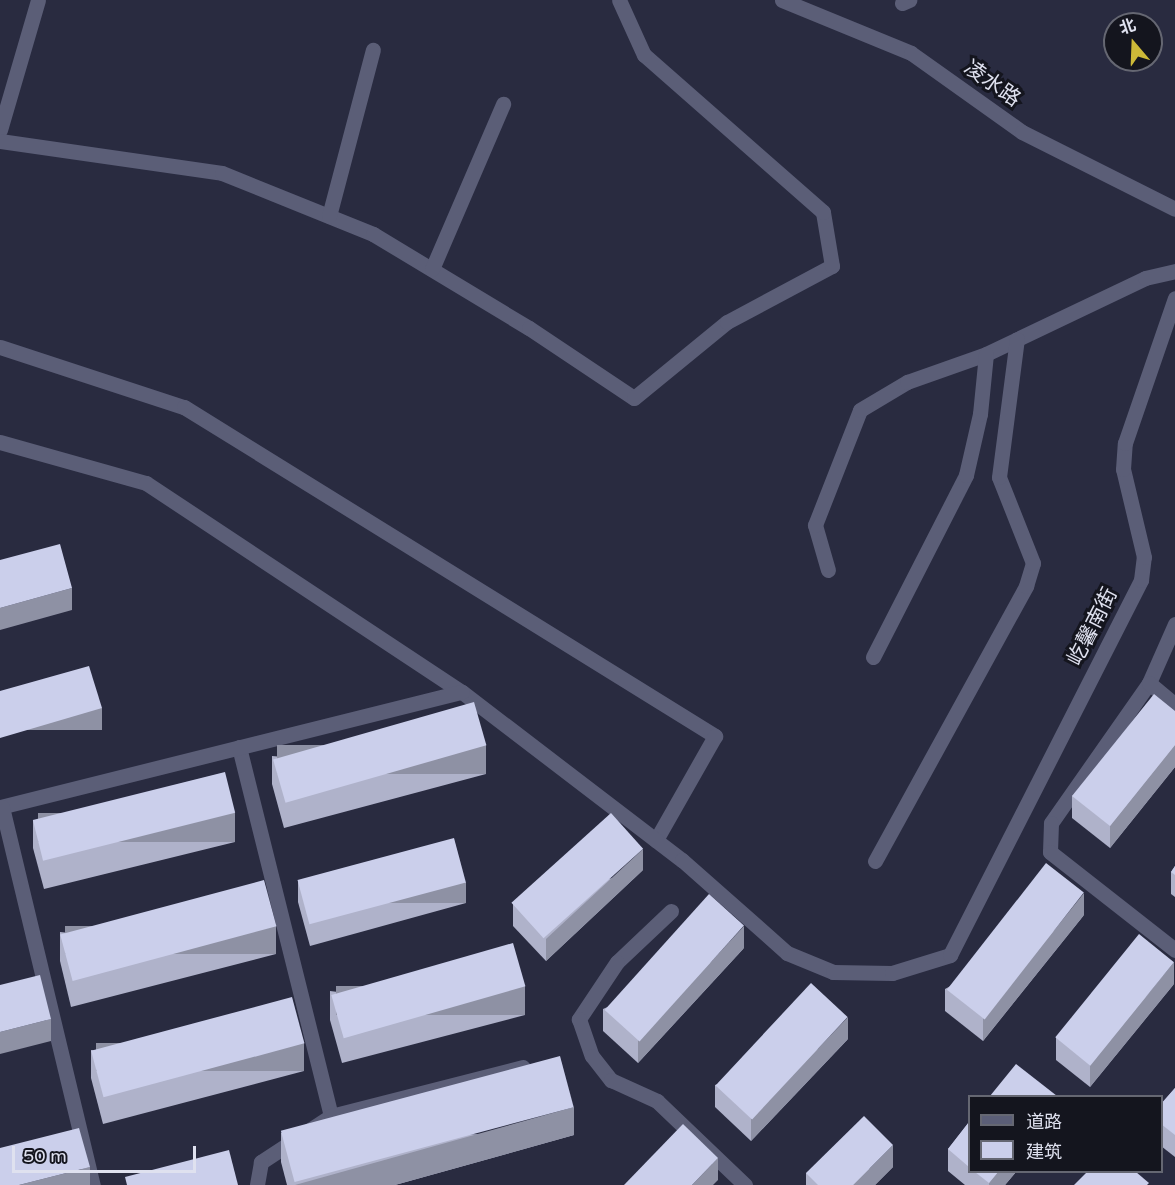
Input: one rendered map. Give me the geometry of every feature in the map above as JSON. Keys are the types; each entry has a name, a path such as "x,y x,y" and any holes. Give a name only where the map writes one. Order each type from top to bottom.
{"street":[{"path":"0,130 38,0"},
{"path":"0,141 222,173 329,216 373,234 432,269 529,328 634,398 727,322 832,266 823,212 644,55 619,0"},
{"name":"凌水路","path":"782,0 911,53 1022,132 1175,209"},
{"path":"329,216 373,50"},
{"path":"432,269 503,104"},
{"path":"828,570 815,525 860,410 907,382 986,354 1145,278 1175,271"},
{"name":"屹馨南街","path":"656,840 787,953 834,972 892,973 950,955 1141,580 1144,557 1123,469 1125,443 1175,298"},
{"path":"875,861 1026,586 1033,562 999,477 1017,339"},
{"path":"0,347 184,407 715,736 656,840 462,692 146,483 0,442"},
{"path":"873,657 966,476 980,414 986,354"},
{"path":"1175,624 1149,683 1051,823 1050,852 1175,950"},
{"path":"1149,683 1175,705"},
{"path":"93,1185 1,807 462,692"},
{"path":"239,747 331,1116"},
{"path":"671,911 617,962 579,1019 592,1056 611,1080 657,1101 745,1185"},
{"path":"257,1185 261,1162 331,1116 536,1063"}],"building":[{"path":"60,544 72,588 0,608 0,560"},
{"path":"89,666 102,708 0,738 0,691"},
{"path":"1154,694 1175,711 1175,745 1110,826 1072,796"},
{"path":"474,702 486,745 285,803 273,760"},
{"path":"225,772 235,813 43,861 33,820"},
{"path":"611,813 643,849 544,938 511,903"},
{"path":"454,838 466,882 309,924 298,880"},
{"path":"1046,863 1084,893 985,1019 947,990"},
{"path":"264,880 276,926 73,981 60,935"},
{"path":"709,894 744,925 640,1041 605,1010"},
{"path":"1139,934 1174,962 1090,1066 1055,1037"},
{"path":"513,943 525,986 344,1038 331,995"},
{"path":"40,975 51,1019 0,1032 0,985"},
{"path":"811,983 848,1017 752,1119 716,1085"},
{"path":"292,997 304,1043 104,1097 91,1051"},
{"path":"560,1056 574,1107 295,1182 281,1131"},
{"path":"1016,1064 1056,1095 991,1095"},
{"path":"1175,1088 1175,1135 1163,1126 1163,1102"},
{"path":"864,1116 893,1145 853,1185 818,1185 806,1173"},
{"path":"968,1123 968,1166 948,1149"},
{"path":"683,1124 718,1158 692,1185 624,1185"},
{"path":"79,1128 90,1167 19,1185 0,1185 0,1148"},
{"path":"229,1150 238,1185 127,1185 125,1177"},
{"path":"976,1173 997,1173 989,1183"},
{"path":"1086,1173 1137,1173 1149,1183 1147,1185 1074,1185"}]}
